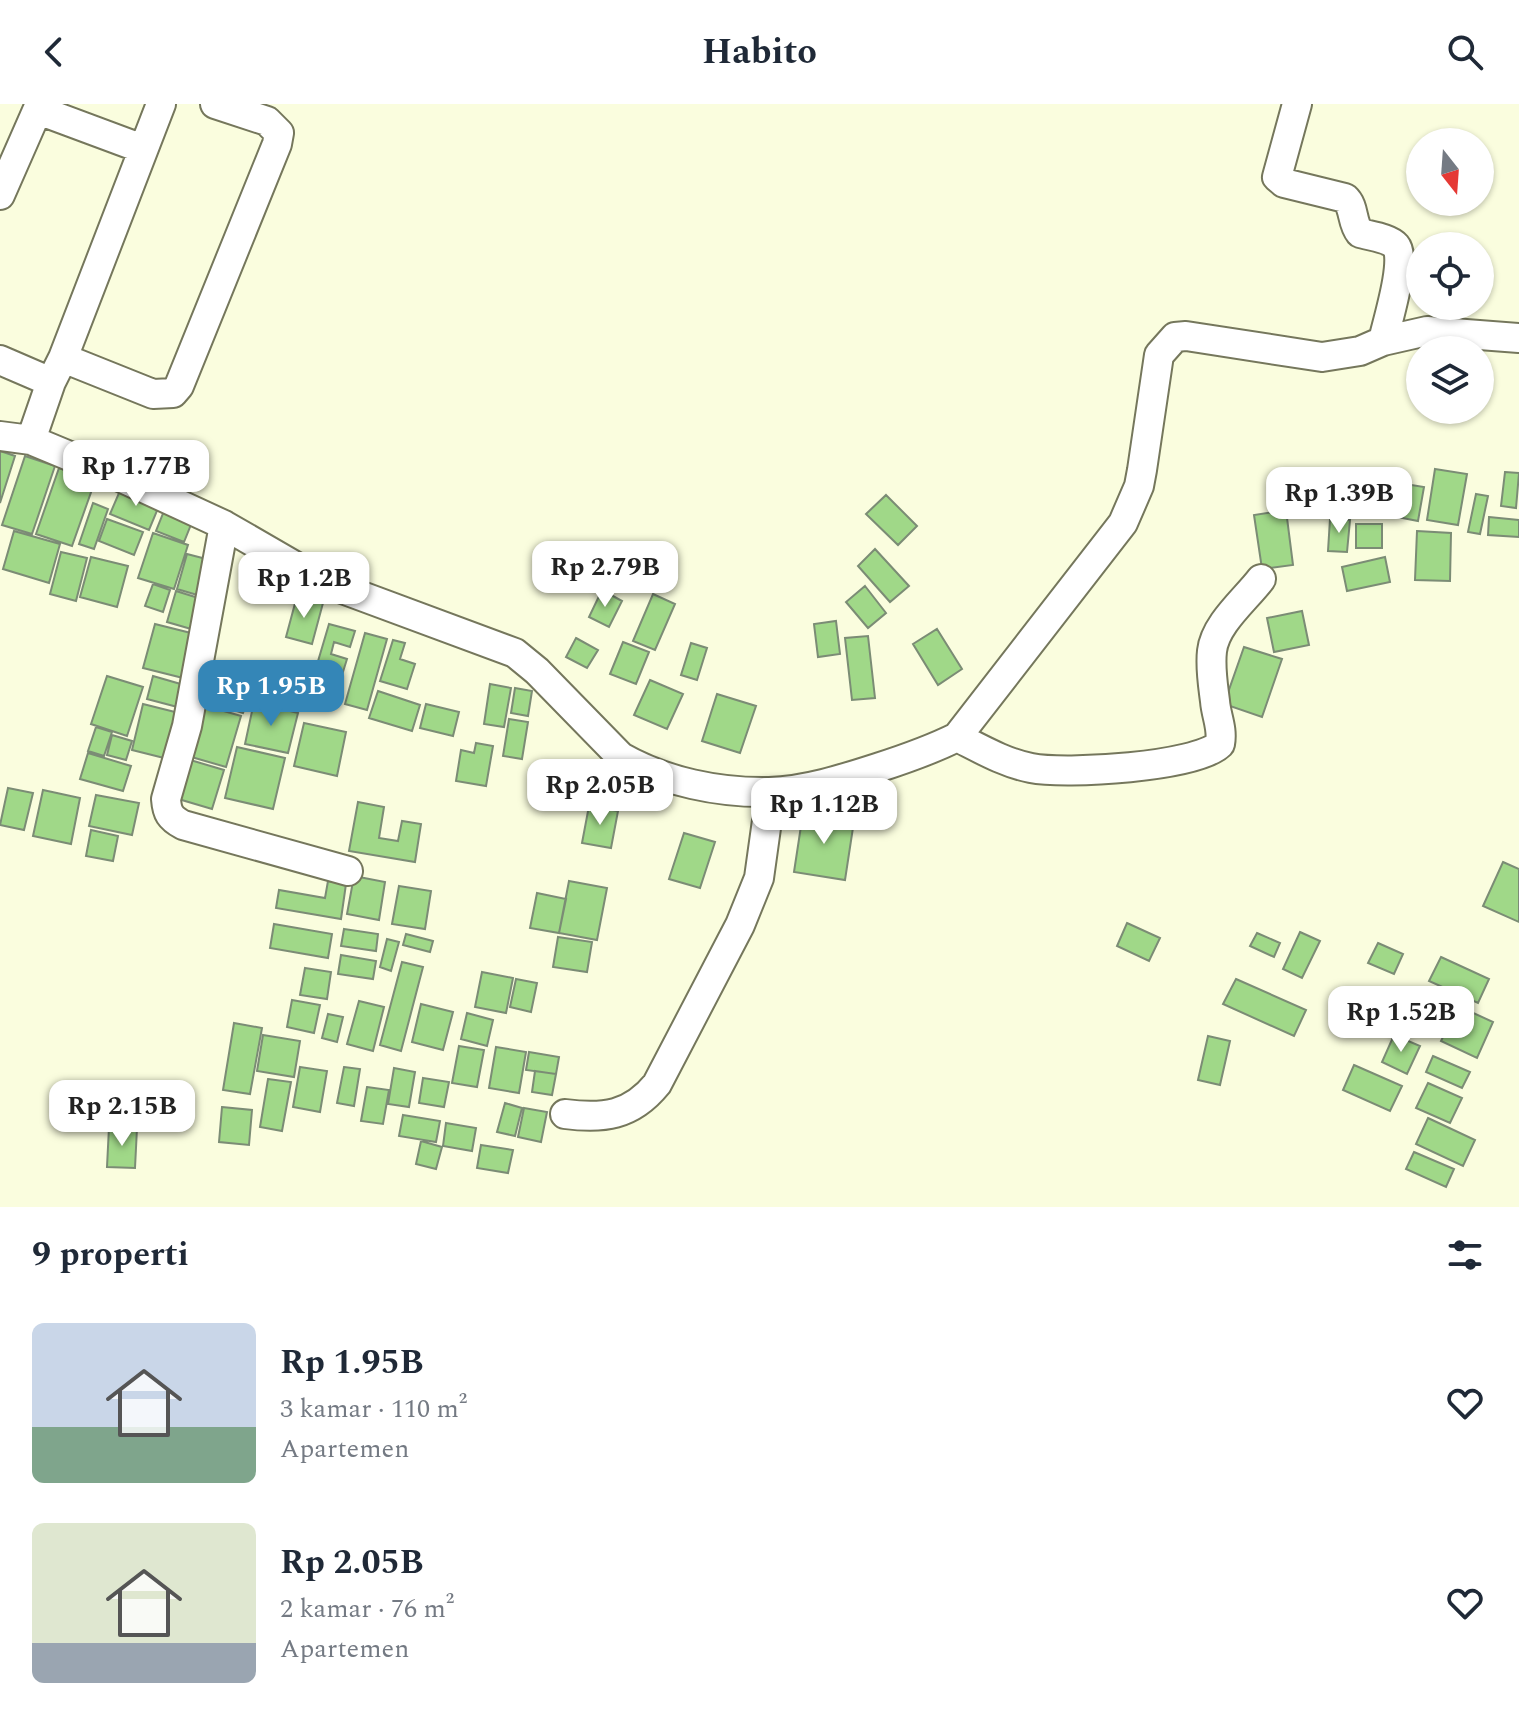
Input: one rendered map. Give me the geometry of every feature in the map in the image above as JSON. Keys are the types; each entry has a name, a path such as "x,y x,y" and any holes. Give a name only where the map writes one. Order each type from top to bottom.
{"street":[{"path":"31,440 161,104"},
{"path":"0,360 57,370 153,394 173,393 179,386 279,133 267,121 215,104"},
{"path":"1297,104 1277,177 1284,183 1345,198 1351,203 1360,233 1393,243 1398,249 1399,266 1383,341"},
{"path":"0,195 39,107 143,149"},
{"path":"0,436 31,440 120,477 224,525 321,581 515,653 537,671 621,757 634,765 713,788 771,792 833,781 935,748 957,737 1123,523 1139,486 1159,355 1175,337 1186,336 1322,357 1360,351 1383,341 1427,331 1519,338"},
{"path":"224,525 187,726 166,799 167,811 173,820 183,825 348,871"},
{"path":"957,737 997,757 1030,768 1070,772 1128,768 1207,753 1220,744 1222,737 1215,707 1212,670 1214,644 1222,627 1261,579"},
{"path":"565,1114 594,1118 620,1112 649,1094 657,1084 740,925 759,878 771,792"}],"building":[{"path":"0,451 15,456 0,503"},
{"path":"25,456 55,466 32,534 2,525"},
{"path":"59,468 95,481 72,546 36,534"},
{"path":"1435,469 1467,474 1458,525 1427,520"},
{"path":"1505,472 1519,473 1516,508 1501,506"},
{"path":"1319,482 1322,510 1298,513 1295,485"},
{"path":"1393,482 1424,487 1418,521 1387,515"},
{"path":"122,486 161,501 149,530 110,514"},
{"path":"1377,489 1378,512 1342,513 1341,491"},
{"path":"1476,494 1488,496 1480,534 1468,532"},
{"path":"886,495 917,526 898,545 866,514"},
{"path":"93,503 108,509 94,549 79,544"},
{"path":"1286,510 1293,565 1262,569 1254,515"},
{"path":"164,511 192,522 184,542 156,531"},
{"path":"1489,517 1519,520 1519,537 1488,535"},
{"path":"107,519 143,532 134,555 99,541"},
{"path":"1330,519 1350,520 1347,552 1328,551"},
{"path":"1356,524 1382,524 1382,548 1356,548"},
{"path":"14,531 60,544 49,583 3,569"},
{"path":"1417,531 1451,533 1450,581 1415,580"},
{"path":"153,533 188,545 174,589 138,578"},
{"path":"875,549 909,586 890,602 858,566"},
{"path":"61,552 87,558 76,601 50,594"},
{"path":"187,554 214,561 204,597 177,589"},
{"path":"91,557 128,566 117,607 80,597"},
{"path":"1385,557 1390,582 1347,591 1342,567"},
{"path":"153,584 170,590 163,612 145,606"},
{"path":"865,586 886,613 868,628 846,602"},
{"path":"602,590 622,601 609,627 589,617"},
{"path":"176,591 208,601 198,631 167,622"},
{"path":"653,594 675,604 655,650 633,641"},
{"path":"297,596 323,603 312,644 286,637"},
{"path":"1302,611 1309,645 1274,652 1267,618"},
{"path":"836,621 840,654 818,657 814,624"},
{"path":"155,624 199,635 187,679 143,668"},
{"path":"329,624 355,631 350,647 334,642 331,654 347,659 342,675 316,668"},
{"path":"937,629 962,669 938,685 913,644"},
{"path":"365,633 387,639 367,710 345,704"},
{"path":"868,636 875,698 852,700 845,638"},
{"path":"576,638 598,650 587,668 566,657"},
{"path":"393,640 405,643 400,659 415,664 407,689 380,681"},
{"path":"623,642 649,652 636,684 610,674"},
{"path":"691,643 707,648 697,680 681,675"},
{"path":"1244,647 1282,659 1262,717 1224,704"},
{"path":"316,672 340,679 334,702 310,695"},
{"path":"107,676 143,687 127,736 91,724"},
{"path":"153,676 191,687 185,709 147,699"},
{"path":"650,680 683,694 667,729 634,715"},
{"path":"206,683 249,696 243,713 201,700"},
{"path":"490,684 511,688 504,727 484,724"},
{"path":"515,688 532,691 528,716 511,713"},
{"path":"378,691 420,705 412,731 369,718"},
{"path":"717,694 756,706 740,753 702,741"},
{"path":"254,702 298,713 288,753 245,744"},
{"path":"143,704 183,714 172,760 132,750"},
{"path":"426,704 459,712 453,736 420,728"},
{"path":"203,705 241,716 226,767 188,756"},
{"path":"509,719 528,722 522,759 503,756"},
{"path":"304,723 346,732 337,776 294,766"},
{"path":"96,727 112,732 104,756 88,751"},
{"path":"112,735 132,741 126,760 107,755"},
{"path":"476,743 493,746 486,786 456,781 461,750 474,753"},
{"path":"237,747 285,758 273,809 225,798"},
{"path":"88,753 131,766 123,791 80,779"},
{"path":"187,759 224,770 212,809 175,798"},
{"path":"8,788 33,793 24,830 0,825"},
{"path":"43,790 80,798 71,844 33,836"},
{"path":"96,795 139,803 132,835 89,826"},
{"path":"358,802 384,807 379,838 398,841 402,821 421,824 415,862 349,851"},
{"path":"589,806 618,811 611,848 582,843"},
{"path":"803,813 854,821 845,880 794,872"},
{"path":"91,830 118,836 113,861 86,856"},
{"path":"684,833 715,842 700,888 669,879"},
{"path":"1503,862 1519,869 1519,922 1483,906"},
{"path":"354,876 385,882 379,920 347,914"},
{"path":"328,881 346,884 341,919 276,908 279,890 325,898"},
{"path":"569,881 607,888 597,940 559,933"},
{"path":"399,886 431,891 425,929 392,924"},
{"path":"537,893 566,899 559,933 530,928"},
{"path":"1127,923 1160,938 1149,961 1117,946"},
{"path":"274,924 332,934 328,958 270,948"},
{"path":"344,929 378,934 376,951 341,946"},
{"path":"1300,932 1320,941 1302,978 1283,969"},
{"path":"1257,933 1280,943 1274,957 1250,946"},
{"path":"406,934 433,941 430,952 403,945"},
{"path":"558,937 592,942 587,972 553,967"},
{"path":"387,939 399,942 391,971 380,967"},
{"path":"1378,943 1403,954 1394,974 1368,963"},
{"path":"341,955 376,961 373,979 338,974"},
{"path":"1441,957 1489,979 1478,1003 1429,981"},
{"path":"402,962 423,967 401,1051 380,1045"},
{"path":"305,968 331,972 327,999 300,995"},
{"path":"482,972 513,978 506,1013 475,1007"},
{"path":"516,979 537,983 531,1012 510,1007"},
{"path":"1236,979 1306,1010 1294,1036 1223,1004"},
{"path":"292,1000 320,1005 314,1033 287,1027"},
{"path":"359,1001 384,1007 373,1051 347,1044"},
{"path":"421,1004 453,1012 443,1050 412,1042"},
{"path":"1458,1006 1493,1022 1477,1058 1441,1041"},
{"path":"467,1013 493,1020 487,1046 461,1039"},
{"path":"328,1014 343,1017 337,1042 322,1038"},
{"path":"234,1023 262,1028 250,1094 223,1090"},
{"path":"263,1035 300,1041 294,1077 257,1071"},
{"path":"1394,1035 1420,1046 1407,1074 1382,1062"},
{"path":"1208,1036 1230,1041 1220,1085 1198,1080"},
{"path":"459,1046 484,1050 477,1087 452,1083"},
{"path":"496,1047 526,1052 519,1093 489,1088"},
{"path":"529,1052 559,1057 556,1074 526,1070"},
{"path":"1433,1056 1470,1072 1462,1088 1426,1072"},
{"path":"1354,1065 1402,1086 1390,1111 1343,1090"},
{"path":"300,1067 327,1071 320,1112 293,1107"},
{"path":"344,1067 360,1069 354,1106 337,1103"},
{"path":"394,1068 415,1072 409,1107 388,1104"},
{"path":"535,1071 556,1074 552,1095 532,1092"},
{"path":"423,1078 449,1082 444,1107 419,1103"},
{"path":"268,1079 291,1082 282,1131 260,1127"},
{"path":"1428,1083 1462,1098 1450,1123 1416,1108"},
{"path":"367,1087 389,1090 383,1124 361,1121"},
{"path":"505,1103 522,1108 515,1136 497,1132"},
{"path":"222,1107 252,1110 249,1145 219,1142"},
{"path":"524,1108 547,1112 541,1142 518,1137"},
{"path":"403,1115 440,1121 436,1142 399,1136"},
{"path":"1428,1118 1475,1140 1463,1166 1416,1144"},
{"path":"446,1123 476,1128 472,1151 443,1146"},
{"path":"109,1127 137,1128 135,1168 107,1167"},
{"path":"421,1141 442,1147 436,1169 416,1164"},
{"path":"481,1145 513,1150 508,1173 477,1168"},
{"path":"1414,1152 1454,1169 1446,1187 1406,1169"}]}
